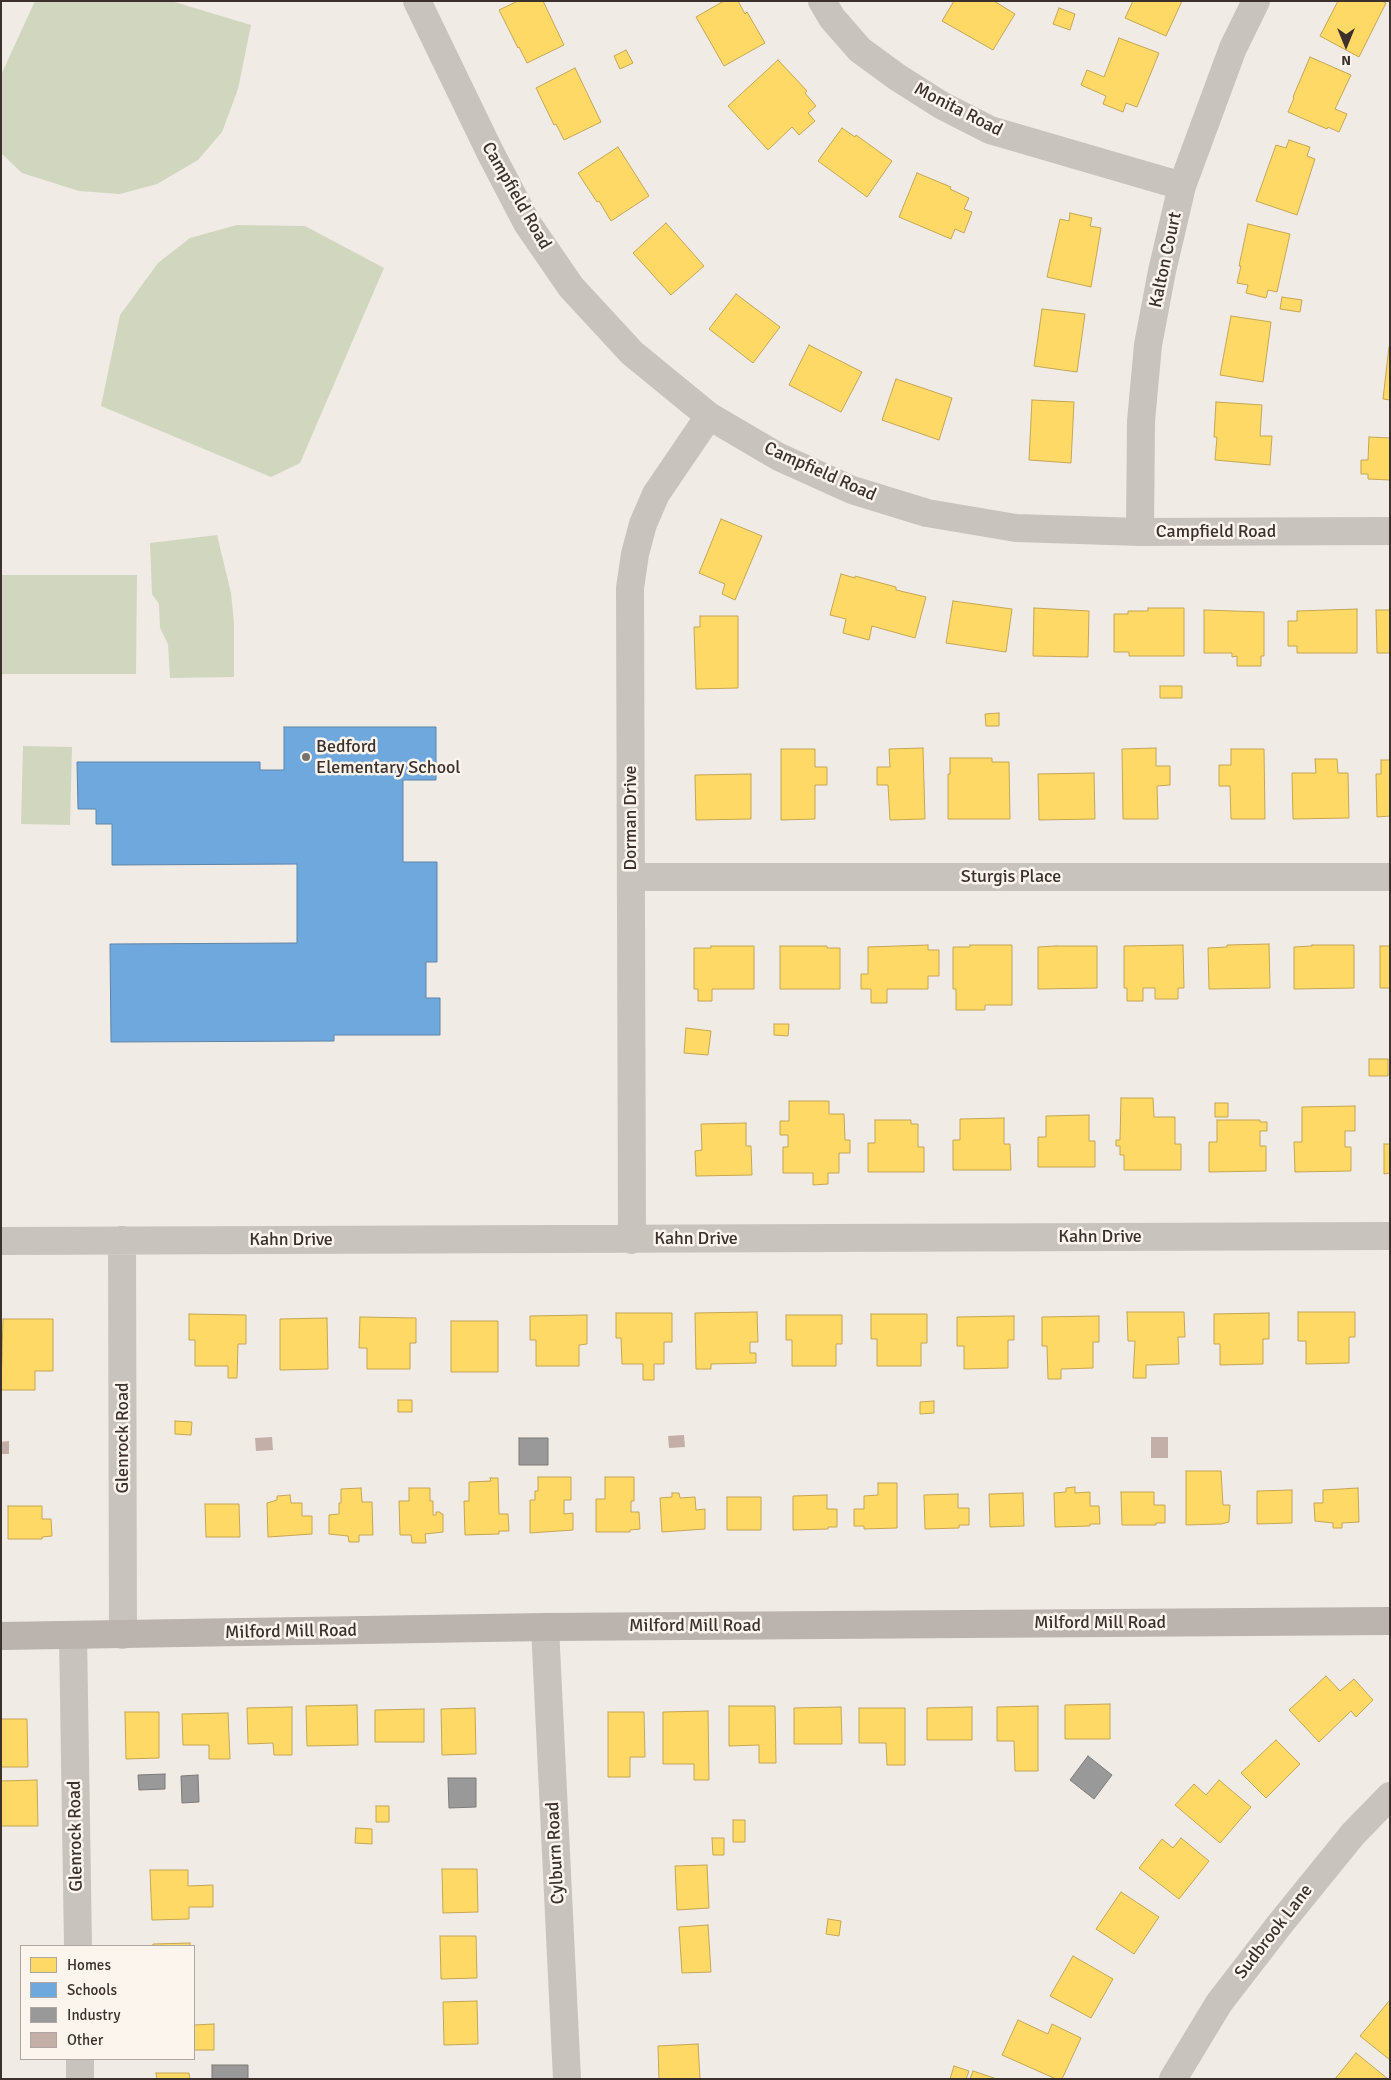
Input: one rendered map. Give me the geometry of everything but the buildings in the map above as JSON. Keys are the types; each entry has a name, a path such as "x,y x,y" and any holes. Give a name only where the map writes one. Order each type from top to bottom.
{"main road":[{"name":"Milford Mill Road","path":"1,1636 545,1627 1390,1621"}],"street":[{"name":"Campfield Road","path":"417,1 490,152 527,223 571,286 632,354 709,416 778,457 852,490 927,513 1016,528 1140,532 1390,531"},
{"name":"Monita Road","path":"822,1 832,18 860,50 897,77 941,105 990,130 1182,186"},
{"name":"Kalton Court","path":"1140,532 1141,421 1148,345 1162,271 1182,186 1233,48 1256,1"},
{"name":"Dorman Drive","path":"632,1240 630,588 635,554 643,524 656,494 709,416"},
{"name":"Sturgis Place","path":"632,877 1390,877"},
{"name":"Kahn Drive","path":"1,1242 1390,1236"},
{"name":"Glenrock Road","path":"122,1240 123,1635"},
{"name":"Cylburn Road","path":"545,1627 567,2079"},
{"name":"Glenrock Road","path":"72,1636 78,1945"},
{"name":"Sudbrook Lane","path":"1173,2079 1219,2003 1353,1834 1390,1796"},
{"path":"80,2060 80,2079"}],"green space":[{"path":"35,1 171,1 251,25 238,89 222,132 198,160 157,184 120,194 79,191 22,173 1,153 1,75"},
{"path":"237,225 305,226 384,268 300,463 271,477 101,406 120,315 158,263 190,238"},
{"path":"217,535 231,593 234,623 234,677 170,678 168,644 160,628 159,604 152,594 150,543"},
{"path":"1,575 137,575 136,674 1,674"},
{"path":"23,746 72,747 70,825 21,824"}],"place":[{"name":"Bedford Elementary School","path":"306,757"}]}
